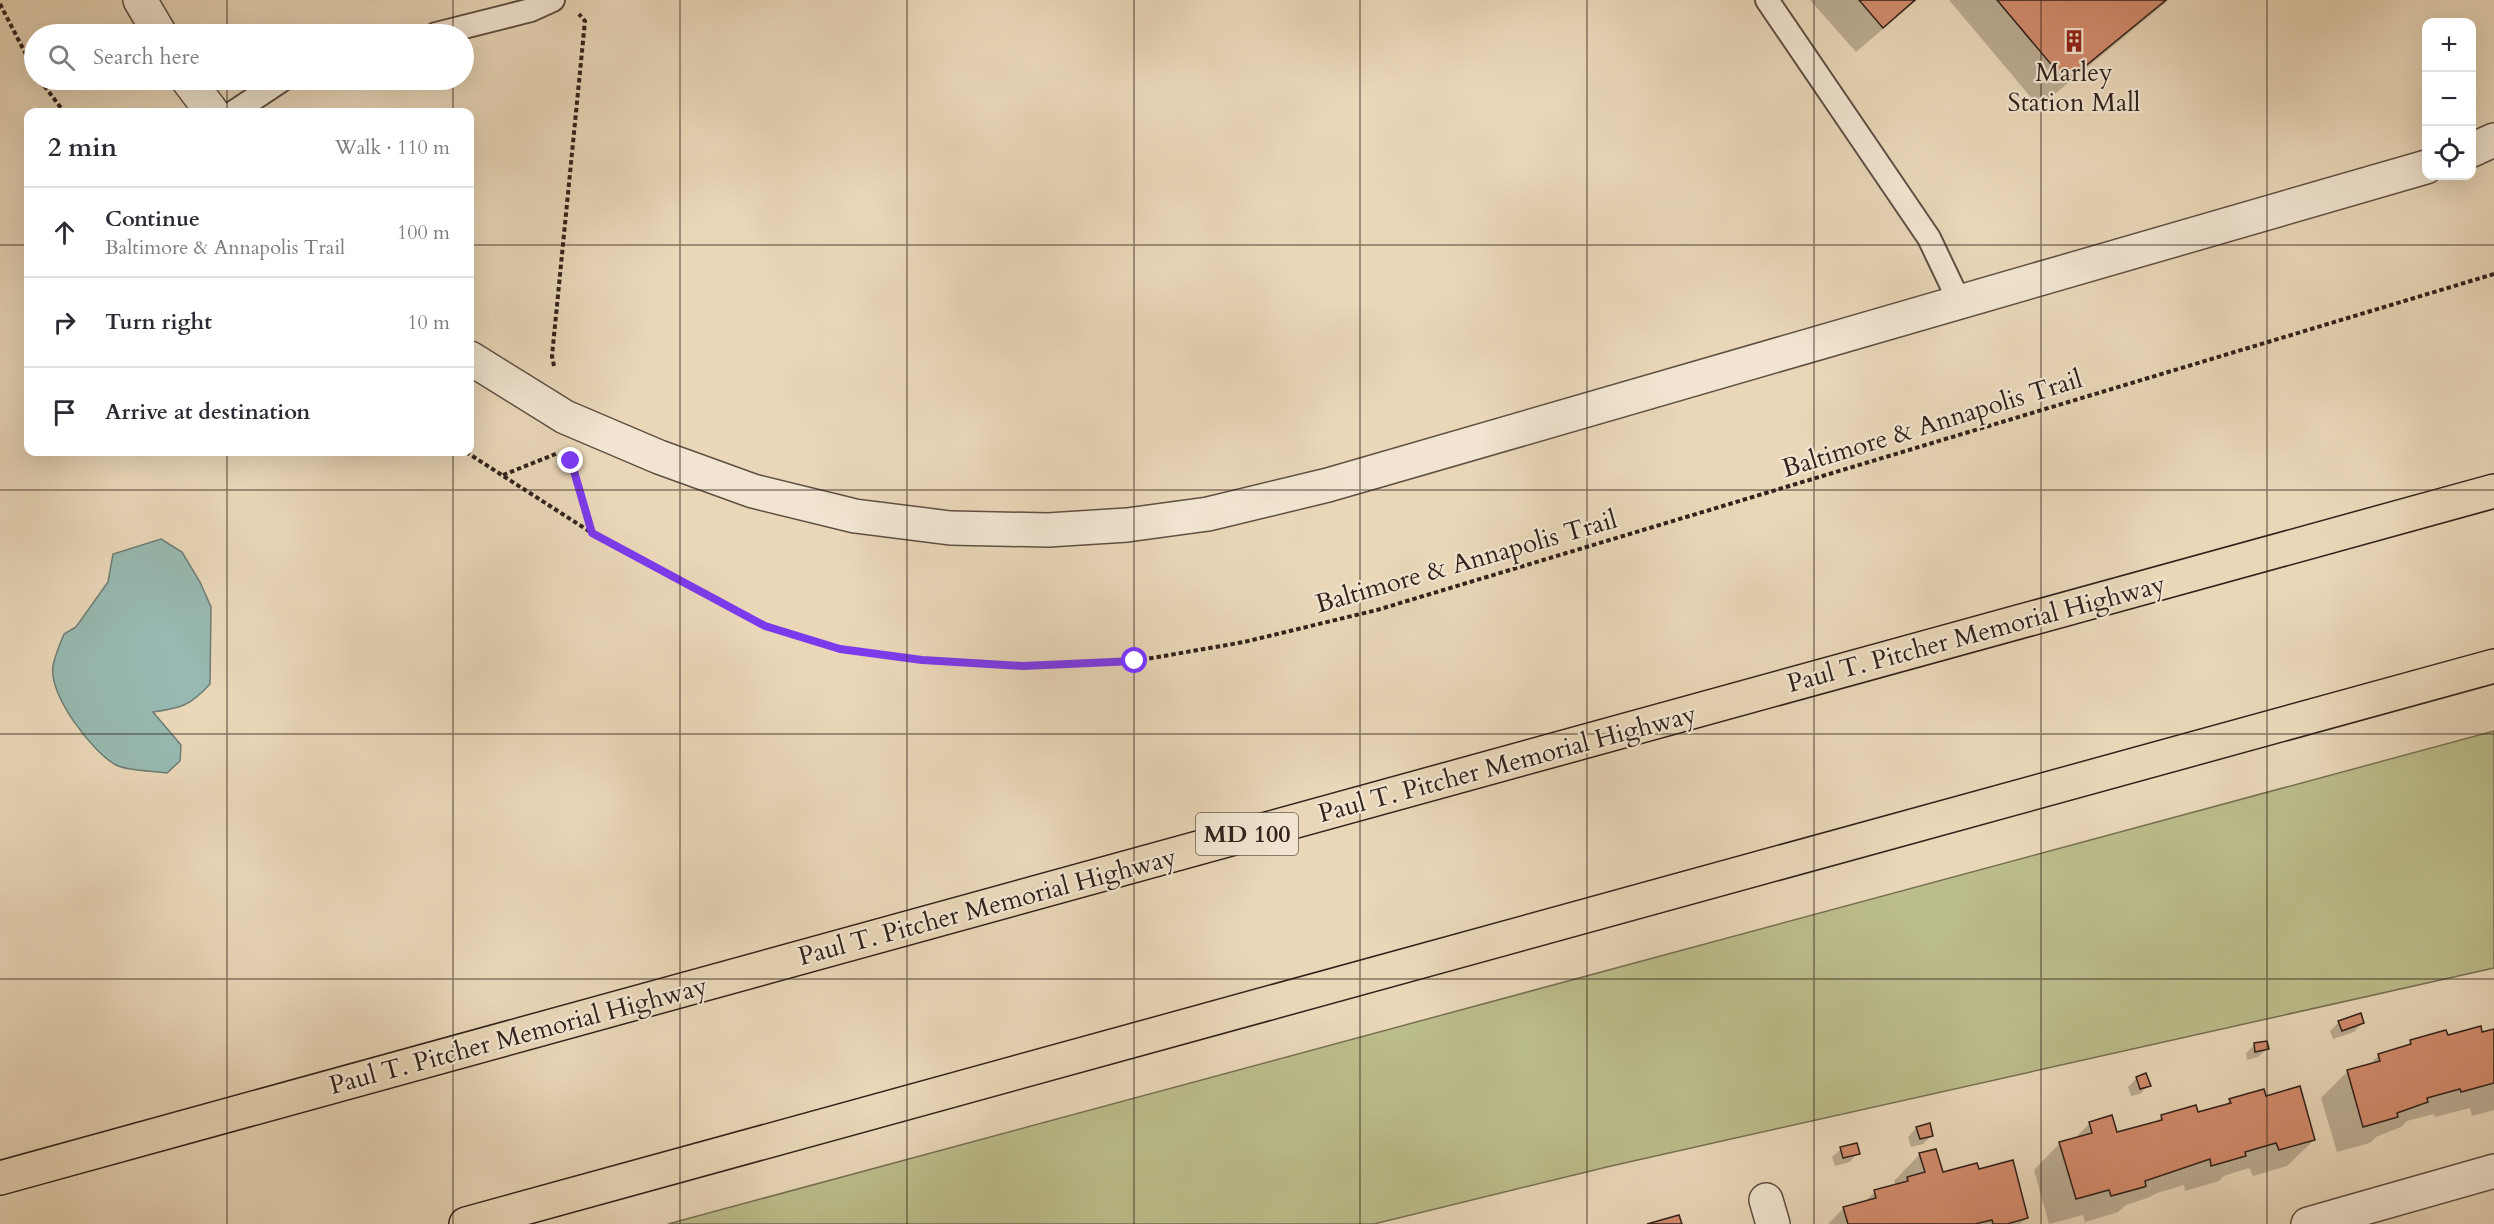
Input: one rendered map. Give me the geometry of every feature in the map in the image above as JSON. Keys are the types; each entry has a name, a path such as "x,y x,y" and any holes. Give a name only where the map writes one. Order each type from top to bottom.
{"highway":[{"name":"Paul T. Pitcher Memorial Highway","path":"0,1178 2494,491"},
{"path":"466,1224 2494,666"}],"street":[{"path":"140,0 154,24"},
{"path":"196,90 209,108"},
{"path":"2476,148 2494,140"},
{"path":"2476,159 2494,157"},
{"path":"474,361 567,433 659,457 753,491 855,516 950,528 1048,530 1127,525 1208,514 1328,485 2422,168"},
{"path":"2308,1224 2369,1216 2494,1171"}],"lane":[{"path":"1767,0 1929,238 1960,303"},
{"path":"474,24 563,4"},
{"path":"240,108 267,90"}],"path":[{"path":"0,4 24,51"},
{"path":"563,4 585,21 552,356 567,433 592,533"},
{"path":"48,90 61,108"},
{"name":"Baltimore & Annapolis Trail","path":"472,456 592,533 765,626 840,649 922,660 1023,666 1135,661 1244,642 1377,610 2494,274"},
{"path":"503,475 567,433"}],"green space":[{"path":"2494,731 2494,968 1611,1166 1374,1224 668,1224"}],"water":[{"path":"161,539 182,552 200,582 211,607 210,684 197,697 184,705 153,712 181,745 180,761 167,773 127,768 116,765 106,758 84,735 64,706 53,678 54,662 64,634 76,627 108,582 113,554"}],"building":[{"path":"1859,0 1915,0 1883,28"},
{"name":"Marley Station Mall","path":"1997,0 2166,0 2066,82"},
{"path":"2361,1013 2364,1023 2342,1031 2338,1021"},
{"path":"2481,1026 2482,1032 2494,1029 2494,1083 2427,1098 2428,1102 2397,1113 2398,1117 2363,1127 2347,1070 2380,1061 2378,1054 2411,1044 2410,1040 2446,1030 2448,1035"},
{"path":"2267,1041 2269,1049 2255,1052 2254,1043"},
{"path":"2146,1073 2151,1086 2140,1089 2136,1077"},
{"path":"2300,1086 2315,1140 2279,1150 2276,1143 2245,1152 2246,1156 2211,1166 2210,1159 2145,1181 2146,1186 2144,1187 2111,1196 2109,1190 2076,1199 2059,1142 2092,1133 2089,1122 2112,1115 2117,1132 2162,1120 2161,1115 2196,1105 2198,1112 2231,1103 2229,1099 2264,1089 2266,1096"},
{"path":"1930,1123 1933,1136 1920,1139 1916,1127"},
{"path":"1857,1143 1860,1154 1843,1158 1840,1147"},
{"path":"1936,1149 1943,1172 1977,1163 1979,1169 2013,1160 2028,1218 2007,1224 1993,1224 1992,1220 1975,1224 1848,1224 1843,1207 1876,1198 1874,1190 1908,1181 1907,1177 1925,1172 1919,1153"},
{"path":"1679,1215 1682,1224 1647,1224"}],"place":[{"name":"Marley Station Mall","path":"2074,41"}],"route":[{"path":"571,461 592,533 765,626 840,649 922,660 1023,666 1135,661"}]}
